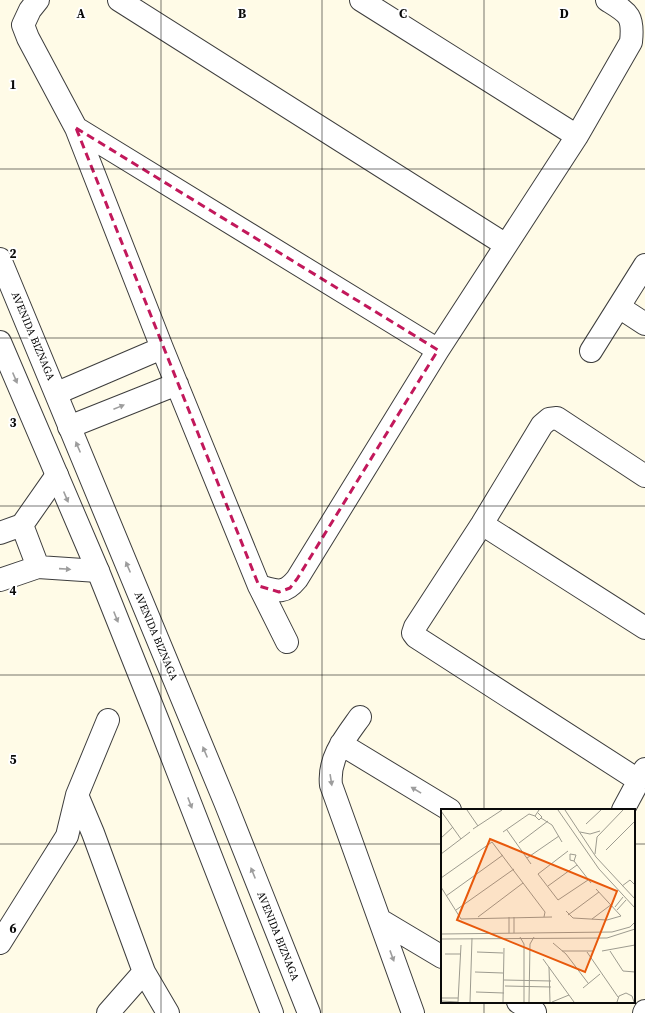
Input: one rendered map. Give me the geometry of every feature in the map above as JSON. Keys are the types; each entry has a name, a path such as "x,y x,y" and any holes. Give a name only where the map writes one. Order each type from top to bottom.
{"street":[{"path":"38,0 30,10 23,25 28,38 76,128 162,348 259,586 287,642"},
{"path":"119,0 506,245"},
{"path":"361,0 576,136"},
{"path":"259,586 279,592 290,588 297,579 438,350 576,136 631,42 633,25 626,12 606,0"},
{"path":"76,128 438,350"},
{"name":"AVENIDA BIZNAGA","path":"0,259 57,393 69,427 222,795 305,1012"},
{"path":"590,351 645,265"},
{"path":"619,307 645,324"},
{"path":"0,342 98,571 272,1013"},
{"path":"57,393 162,348"},
{"path":"69,427 177,384"},
{"path":"624,809 642,775 416,637 413,633 415,627 482,524 542,425 549,419 557,418 645,476"},
{"path":"0,533 22,525 57,475"},
{"path":"482,524 645,628"},
{"path":"22,525 38,567"},
{"path":"0,580 38,567 98,571"},
{"path":"360,717 341,744 332,765 330,774 331,785 413,1013"},
{"path":"0,943 68,836 77,795 108,720"},
{"path":"341,744 448,809"},
{"path":"77,795 93,833 144,972 168,1013"},
{"path":"380,920 441,956"},
{"path":"108,1013 144,972"}],"highlighted area":[{"path":"76,128 438,350 297,579 290,588 279,592 259,586"}]}
